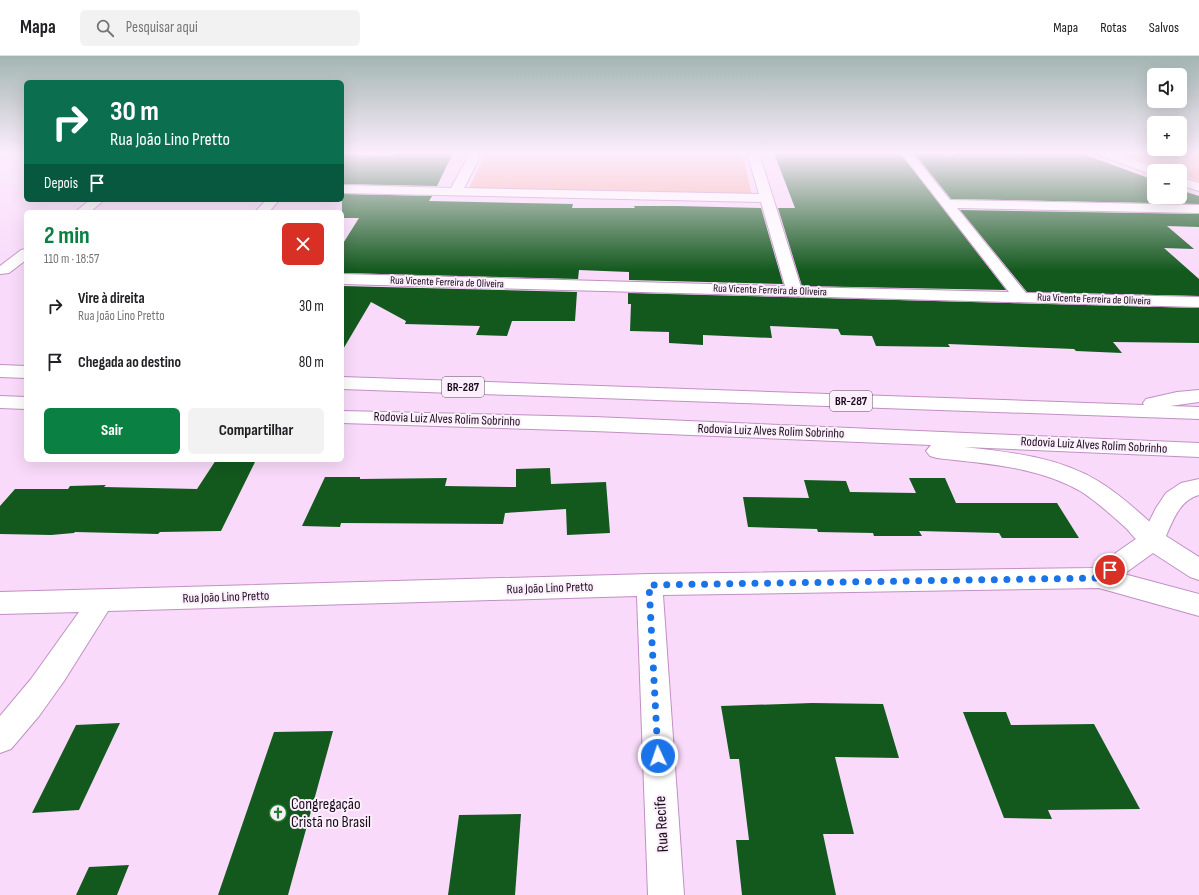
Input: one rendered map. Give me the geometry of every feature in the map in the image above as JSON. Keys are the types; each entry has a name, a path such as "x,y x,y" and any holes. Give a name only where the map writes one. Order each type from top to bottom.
{"main road":[{"path":"463,192 767,198"},
{"path":"765,192 794,291"},
{"path":"937,192 1021,297"},
{"path":"85,210 95,202"},
{"path":"264,210 271,202"},
{"path":"947,204 1199,209"},
{"path":"2,270 24,254"},
{"path":"2,270 24,270"},
{"name":"Rua Vicente Ferreira de Oliveira","path":"344,279 1199,302"},
{"path":"0,371 24,372"},
{"name":"BR-287","path":"344,383 1199,413"},
{"name":"BR-287","path":"1117,410 1177,398 1199,396"},
{"path":"0,402 24,403"},
{"name":"Rodovia Luiz Alves Rolim Sobrinho","path":"344,416 846,434 1199,450"},
{"path":"846,434 931,450 1018,460 1052,469 1089,486 1118,508 1153,540 1199,570"},
{"path":"1100,578 1153,540 1165,511 1178,494 1199,487"},
{"name":"Rua João Lino Pretto","path":"0,603 649,585 1100,578 1199,605"},
{"name":"Rua Recife","path":"649,585 666,895"},
{"path":"0,738 20,717 54,671 102,600"}],"shaded area":[{"path":"637,192 751,192 752,195"}],"building":[{"path":"789,192 930,192 1006,290 802,286 778,208 795,208"},
{"path":"945,192 1147,192 1147,203 951,199"},
{"path":"1187,192 1199,196 1199,204 1187,204"},
{"path":"344,194 432,196 429,201 573,204 572,208 677,206 761,208 783,284 629,280 629,272 579,270 578,279 344,273 344,242 359,218 344,218 344,210 342,210"},
{"path":"960,210 1199,214 1199,227 1167,226 1194,249 1164,248 1199,279 1199,296 1027,292"},
{"path":"344,286 577,292 575,321 512,321 507,336 476,335 480,326 405,324 406,321 371,302 344,348"},
{"path":"628,293 1199,308 1199,343 1113,342 1122,353 1076,351 1074,349 948,344 950,347 876,346 872,336 841,335 838,329 770,326 772,338 703,335 703,345 669,343 669,332 630,331 631,304 628,304"},
{"path":"215,462 255,462 221,531 160,532 158,534 75,532 51,535 0,534 0,506 15,489 68,489 70,486 106,485 104,487 197,489"},
{"path":"550,468 551,484 606,482 610,533 567,535 566,509 505,513 503,524 341,523 340,527 302,526 325,477 360,477 360,479 447,478 445,486 516,487 516,469"},
{"path":"909,478 945,478 956,503 1057,503 1079,538 1002,538 999,533 919,531 922,536 874,536 873,533 818,532 817,529 748,527 743,497 809,498 804,480 846,481 850,492 916,493"},
{"path":"812,703 883,704 899,758 835,757 854,834 823,834 836,895 742,895 736,840 749,840 739,759 730,759 721,706"},
{"path":"963,712 1006,712 1011,725 1094,724 1140,809 1048,810 1052,819 1004,818"},
{"path":"120,723 79,810 32,813 76,725"},
{"name":"Congregação Cristã no Brasil","path":"333,731 288,895 218,895 274,732"},
{"path":"521,814 515,895 448,895 459,815"},
{"path":"129,865 117,895 76,895 89,867"}],"place":[{"name":"Congregação Cristã no Brasil","path":"278,813"}],"route":[{"path":"658,756 649,585 1100,578 1110,570"}]}
